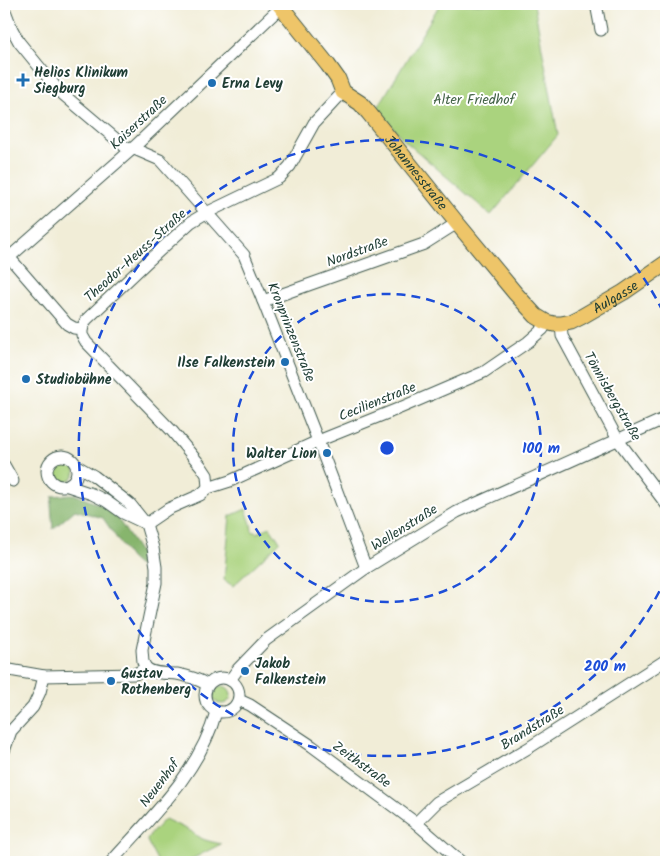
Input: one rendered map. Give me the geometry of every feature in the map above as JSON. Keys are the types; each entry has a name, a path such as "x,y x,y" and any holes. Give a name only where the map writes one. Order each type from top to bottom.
{"main road":[{"name":"Johannesstraße","path":"281,5 338,79 343,92 360,103 386,126 457,224 515,293 536,316 546,322"},
{"name":"Aulgasse","path":"561,324 581,317 624,292 666,263"},
{"path":"546,322 561,324"}],"street":[{"path":"596,4 601,30"},
{"name":"Kaiserstraße","path":"82,329 74,328 67,324 6,260 131,150 281,5"},
{"name":"Kronprinzenstraße","path":"4,8 19,42 60,91 131,150 160,160 244,255 264,300 366,568"},
{"name":"Theodor-Heuss-Straße","path":"82,329 86,320 191,222 279,178 290,166 314,123 343,92"},
{"name":"Nordstraße","path":"264,300 424,244 457,224"},
{"name":"Cecilienstraße","path":"146,524 168,509 200,495 208,488 230,481 318,441 484,372 528,342 542,329 546,322"},
{"name":"Tönnisbergstraße","path":"561,324 562,336 618,440 666,504"},
{"path":"82,329 82,335 86,342 172,431 201,466 207,475 208,488"},
{"name":"Wellenstraße","path":"230,680 238,668 266,640 366,568 457,512 666,418"},
{"path":"146,524 123,513 99,498 68,486 52,483 47,475 48,466 52,460 62,456 72,459 77,466 94,476 130,504 146,524 153,548 156,583 142,650 143,662 150,672 178,674 195,678 208,685"},
{"path":"4,465 13,481"},
{"path":"68,486 76,478 77,466"},
{"name":"Brandstraße","path":"416,823 436,802 530,747 666,660"},
{"path":"4,669 44,676 135,674 146,668"},
{"path":"4,751 11,731 33,707 40,692 44,676"},
{"path":"220,678 230,680 234,682 239,691 239,700 232,709 222,713 216,712 211,709 205,700 204,695 208,685 211,681 220,678"},
{"name":"Zeithstraße","path":"239,700 250,705 312,746 416,823 461,862"},
{"name":"Neuenhof","path":"112,862 160,809 184,777 199,753 213,724 216,712"}],"green space":[{"name":"Alter Friedhof","path":"440,4 534,4 558,135 491,215 405,141 377,109"},
{"path":"63,459 71,463 75,471 71,479 63,483 55,479 51,471 55,463"},
{"path":"74,494 112,510 143,557 139,566 130,558 103,518 75,510 53,529 51,505 53,496"},
{"path":"246,509 252,531 257,533 270,527 280,542 233,586 224,580 230,516"},
{"path":"222,686 228,689 231,695 228,701 222,704 216,701 213,695 216,689"},
{"path":"165,819 191,831 201,838 221,844 186,862 158,862 147,841 148,837"}],"place":[{"name":"Helios Klinikum Siegburg","path":"23,80"},
{"name":"Erna Levy","path":"212,83"},
{"name":"Ilse Falkenstein","path":"285,362"},
{"name":"Studiobühne","path":"26,379"},
{"name":"Walter Lion","path":"327,453"},
{"name":"Jakob Falkenstein","path":"245,671"},
{"name":"Gustav Rothenberg","path":"111,681"}]}
